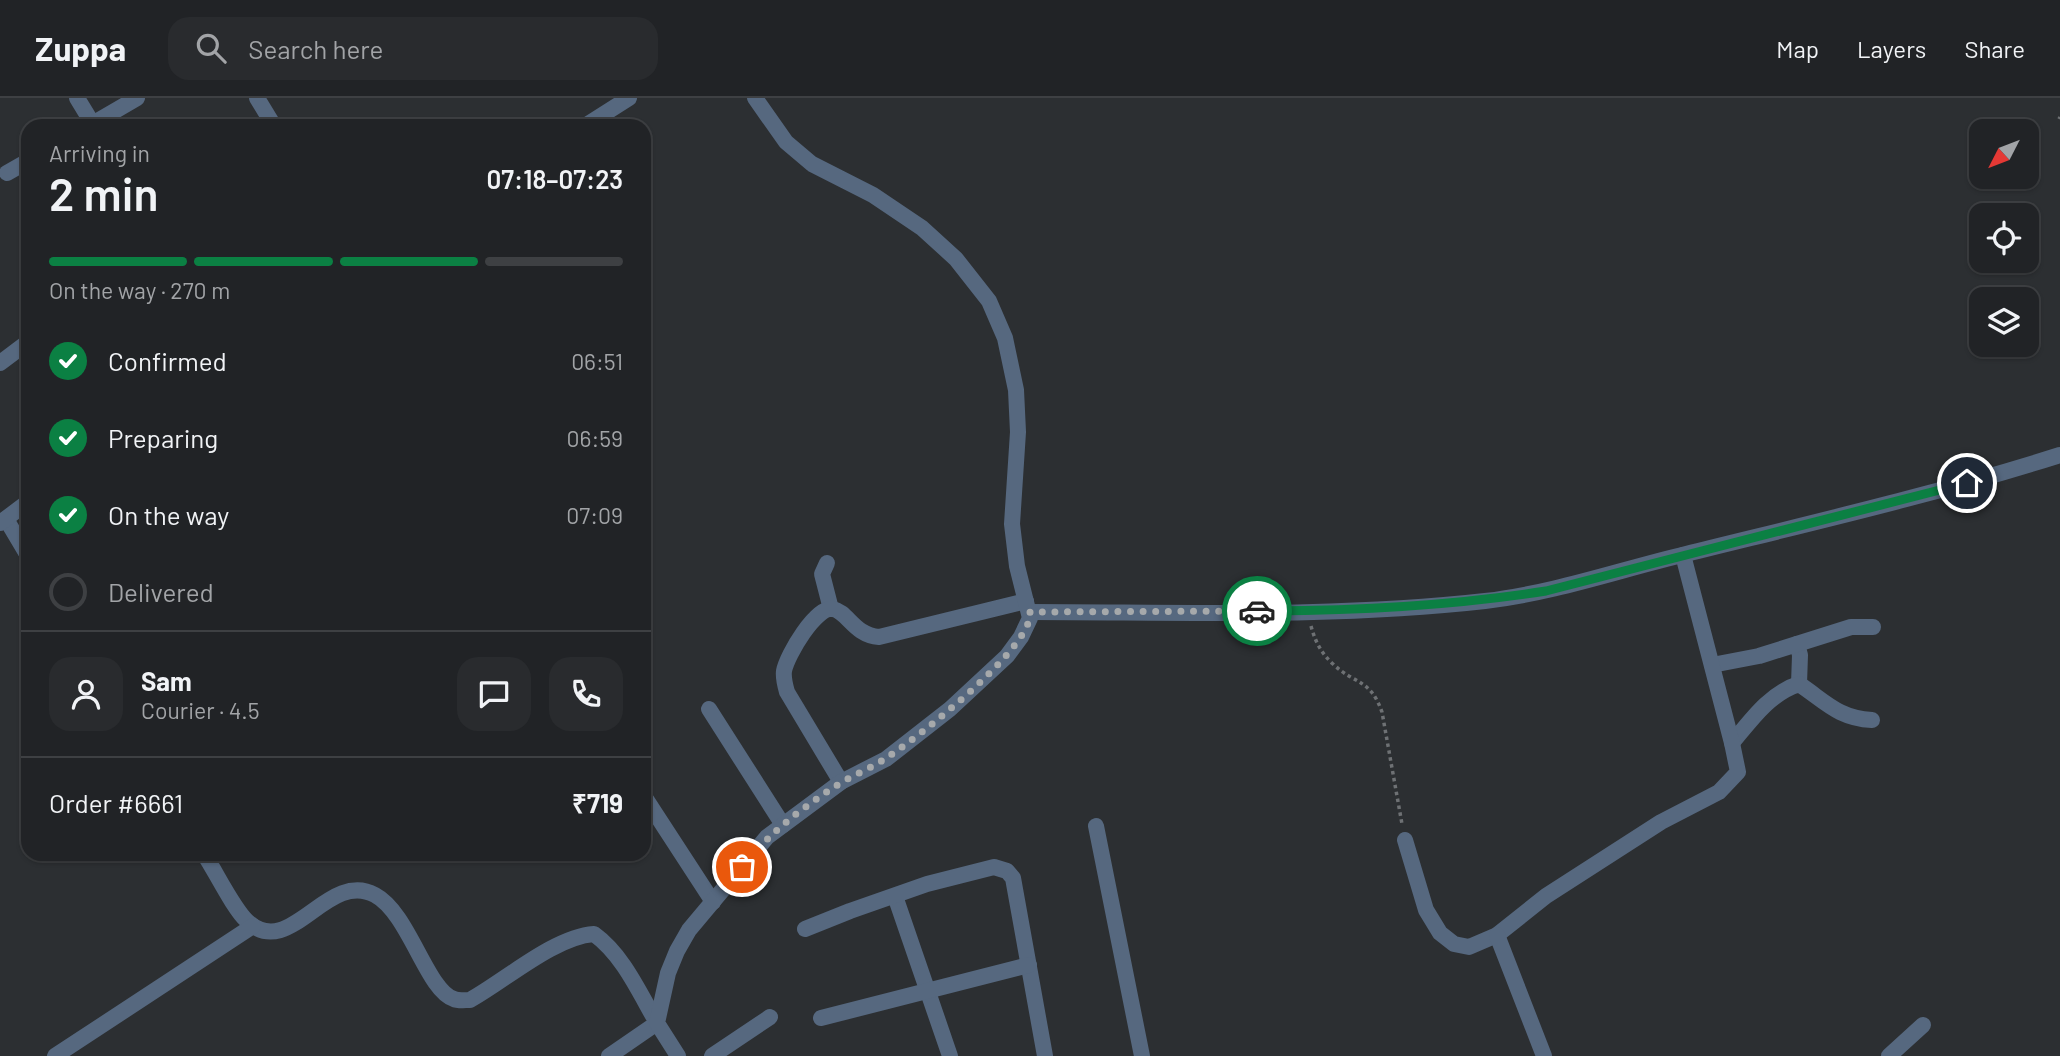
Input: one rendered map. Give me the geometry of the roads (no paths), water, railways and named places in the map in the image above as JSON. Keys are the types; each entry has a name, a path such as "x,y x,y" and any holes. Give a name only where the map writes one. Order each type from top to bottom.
{"street":[{"path":"77,98 89,119"},
{"path":"102,119 137,98"},
{"path":"257,98 270,119"},
{"path":"596,119 629,98"},
{"path":"608,1056 657,1023 668,973 677,951 712,902 767,837 841,782 886,759 950,709 1007,656 1021,637 1030,618 1017,566 1012,524 1018,432 1016,390 1005,338 989,301 956,259 922,228 873,195 803,157 786,142 755,98"},
{"path":"8,173 21,165"},
{"path":"0,363 21,347"},
{"path":"841,782 787,692 784,678 787,660 802,634 822,612 831,609 837,610 866,636 878,637 1028,606 1306,611 1385,609 1497,599 1546,591 1952,487 2060,455"},
{"path":"21,507 3,521 21,546"},
{"path":"1405,840 1426,910 1440,933 1454,944 1469,947 1497,935 1546,896 1649,829 1719,792 1738,772 1683,555"},
{"path":"827,563 822,574 831,609"},
{"path":"1712,665 1759,656 1851,627 1873,627"},
{"path":"1797,643 1800,655 1799,684"},
{"path":"1732,743 1754,715 1784,688 1799,684 1852,719 1872,720"},
{"path":"709,709 783,825"},
{"path":"651,807 712,902"},
{"path":"1096,826 1142,1056"},
{"path":"208,861 245,919 267,933 283,930 327,901 352,889 364,890 378,896 400,918 436,985 454,999 470,1000 562,942 593,934 607,943 618,957 678,1056"},
{"path":"805,929 927,884 994,867 1007,871 1013,878 1045,1056"},
{"path":"895,896 950,1056"},
{"path":"55,1056 253,926"},
{"path":"1497,935 1544,1056"},
{"path":"821,1018 1030,965"},
{"path":"712,1056 770,1017"},
{"path":"1889,1056 1923,1025"}]}
